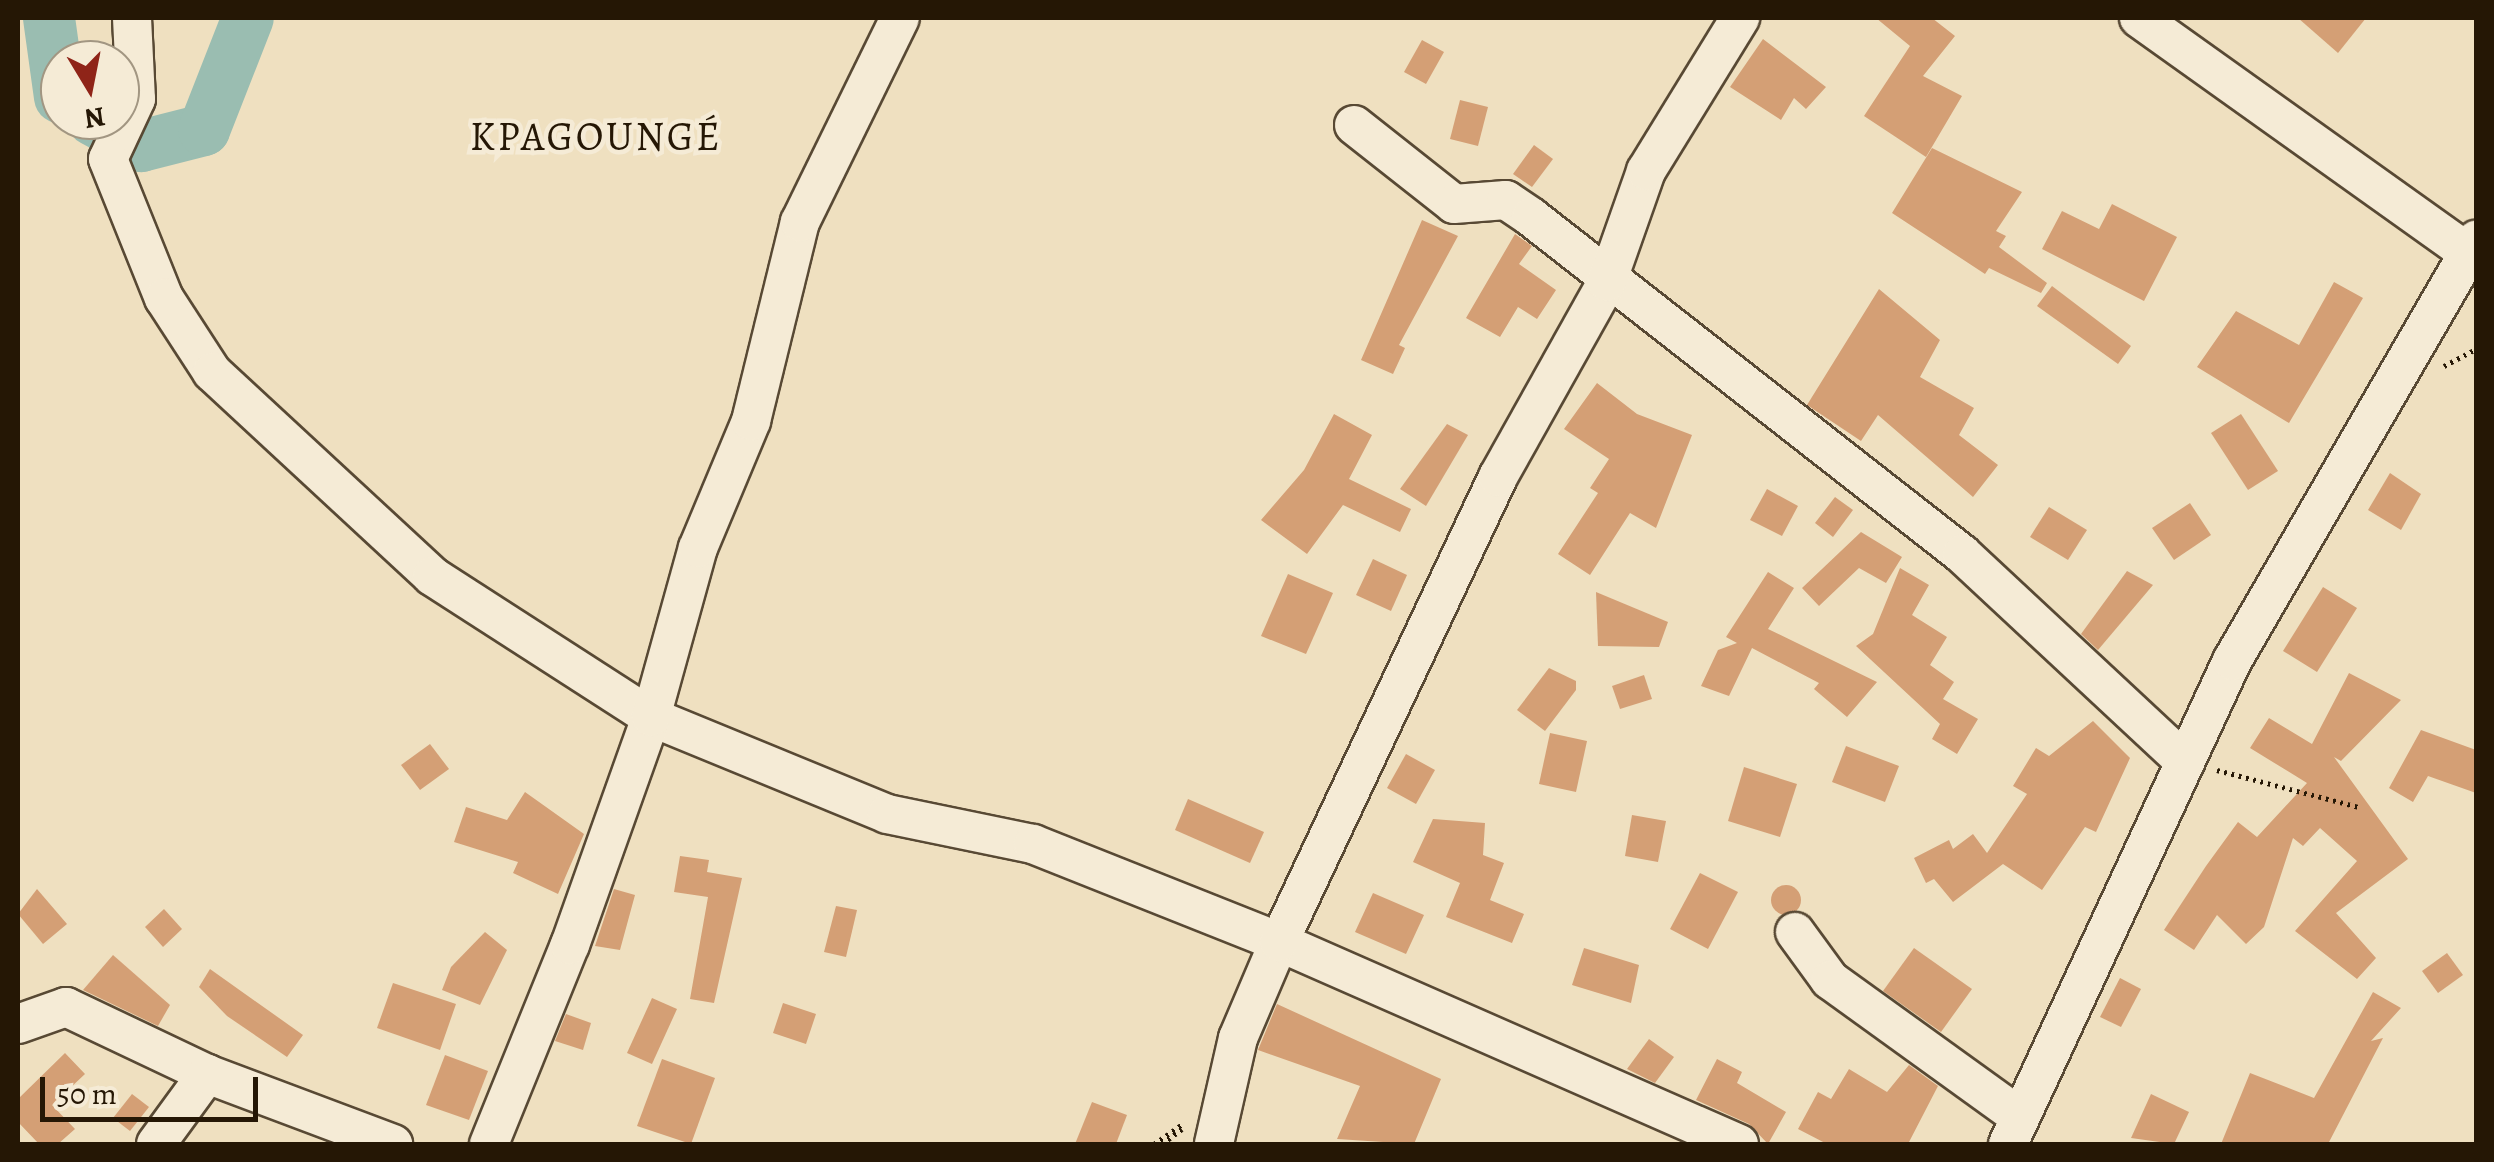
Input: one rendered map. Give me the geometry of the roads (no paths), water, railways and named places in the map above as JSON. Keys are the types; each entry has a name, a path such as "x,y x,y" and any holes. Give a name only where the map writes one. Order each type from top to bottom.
{"street":[{"path":"132,18 136,100 117,144 164,298 212,372 258,419 432,576 651,717 886,814 1034,844 1279,942 1738,1144"},
{"path":"489,1144 651,717 698,548 750,421 800,222 900,18"},
{"path":"1214,1144 1238,1038 1279,942 1498,476 1606,282 1646,171 1740,18"},
{"path":"1795,932 1844,991 2014,1130 2232,661 2473,246 2139,18"},
{"path":"1354,125 1454,204 1506,200 1606,282 1962,554 2185,762"},
{"path":"18,1024 66,1007 207,1074 393,1144"},
{"path":"156,1144 207,1074"}],"waterway":[{"path":"49,18 52,40"},
{"path":"130,140 141,146 204,130 248,18"}],"district":[{"name":"KPAGOUNGÉ","path":"596,137"}]}
